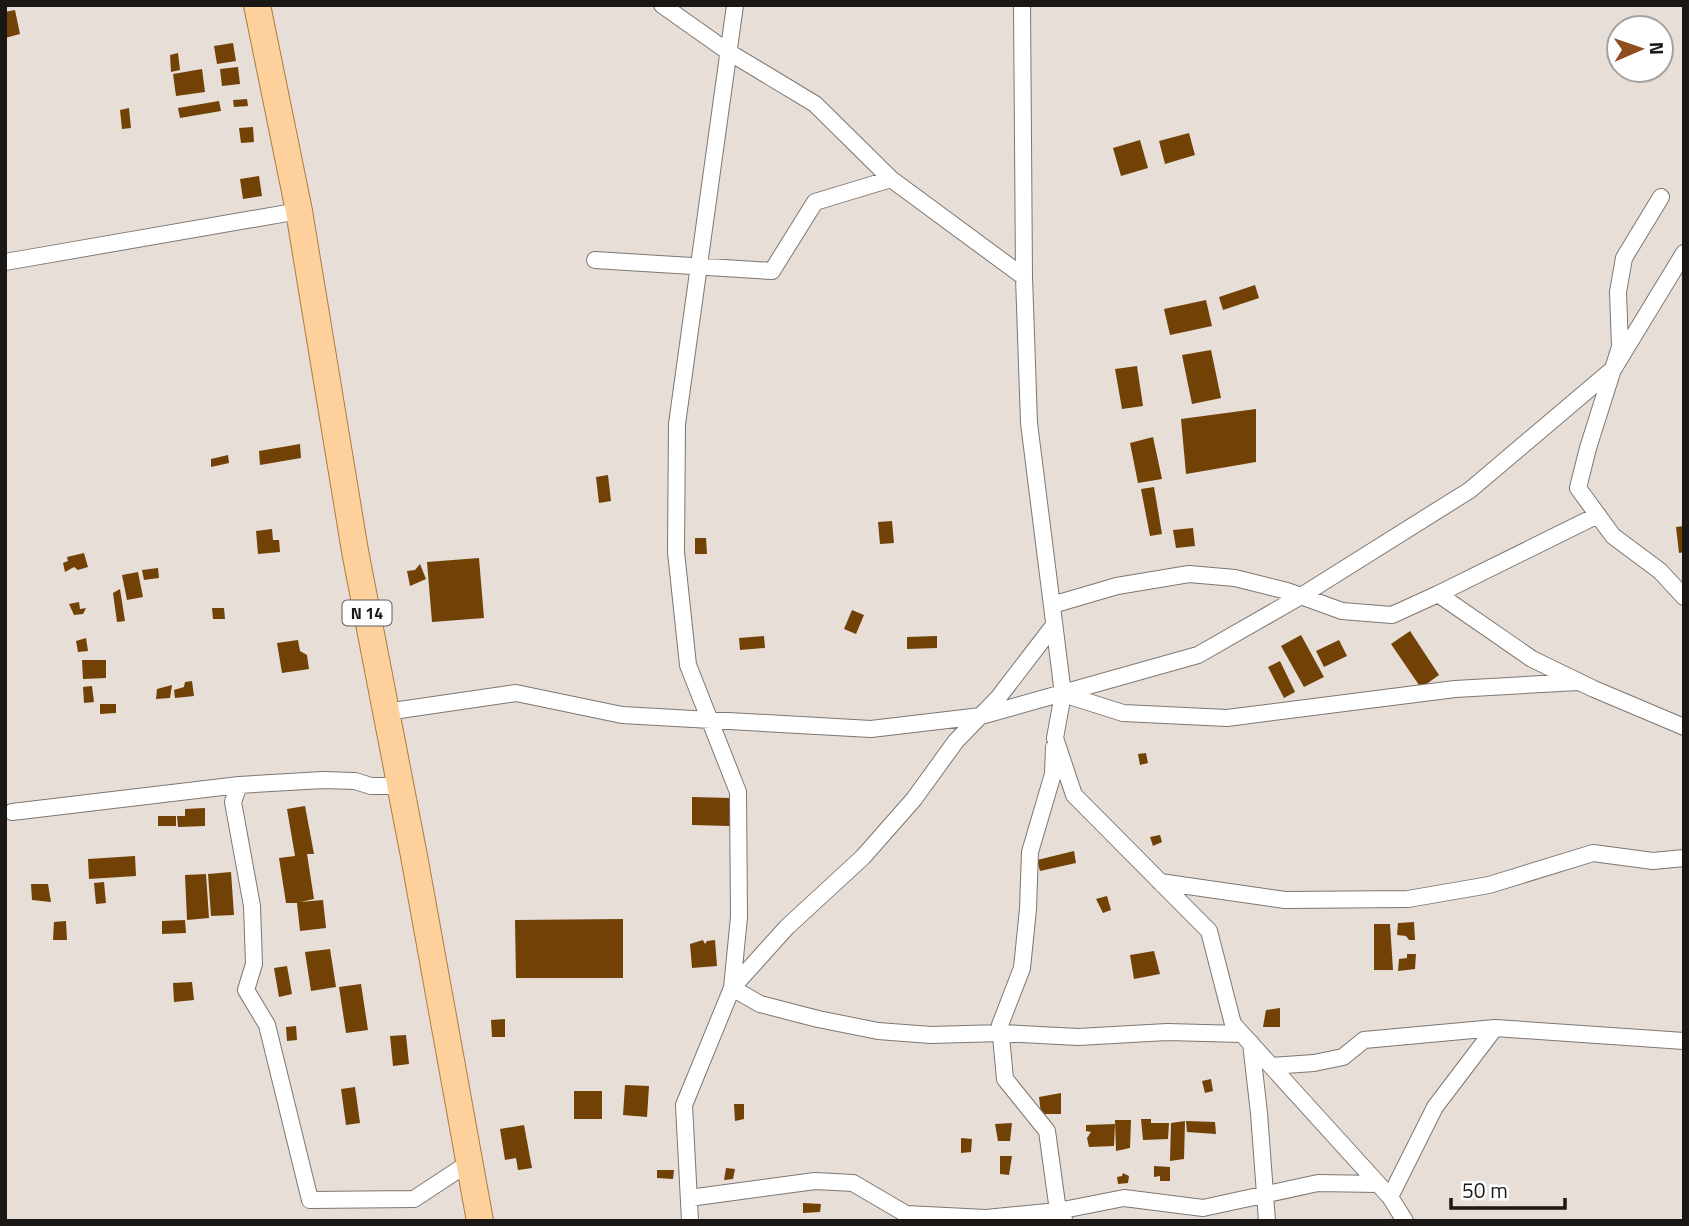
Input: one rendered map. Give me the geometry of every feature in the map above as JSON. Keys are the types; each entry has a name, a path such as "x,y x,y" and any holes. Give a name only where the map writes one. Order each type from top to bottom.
{"main road":[{"name":"N 14","path":"257,5 299,211 355,551 417,869 480,1221"}],"street":[{"path":"662,5 727,51 815,104 891,179 1024,277"},
{"path":"690,1221 684,1105 732,988 739,917 738,792 688,665 676,552 677,424 734,5"},
{"path":"1022,5 1024,277 1030,423 1063,694 1055,738 1053,774 1030,852 1028,909 1021,968 1000,1025 1005,1079 1047,1131 1062,1216"},
{"path":"595,260 772,271 816,202 891,179"},
{"path":"1661,197 1624,258 1618,292 1620,347 1578,488 1613,536 1660,571 1684,597"},
{"path":"5,262 299,211"},
{"path":"386,712 516,693 622,715 871,729 981,716 1198,655 1301,596 1470,491 1614,368 1684,253"},
{"path":"1052,605 1117,586 1189,573 1235,578 1301,596 1342,611 1392,615 1598,515"},
{"path":"1438,594 1532,659 1684,727"},
{"path":"732,988 787,928 863,857 914,799 956,741 998,698 1054,625"},
{"path":"1063,694 1123,713 1227,718 1455,689 1580,682"},
{"path":"1055,738 1074,794 1209,931 1233,1024 1390,1197 1405,1221"},
{"path":"12,812 239,785 323,780 355,781 371,786 399,786"},
{"path":"239,785 233,802 252,906 253,929 254,964 246,990 267,1025 310,1200 414,1199 470,1162"},
{"path":"1160,882 1285,900 1408,899 1489,885 1593,853 1653,861 1684,858"},
{"path":"732,988 760,1004 878,1031 931,1035 1001,1033 1078,1037 1167,1032 1247,1038"},
{"path":"1271,1066 1314,1063 1343,1057 1364,1040 1495,1028 1684,1041"},
{"path":"1390,1197 1435,1107 1495,1028"},
{"path":"1247,1038 1259,1113 1267,1221"},
{"path":"689,1198 815,1181 853,1183 906,1214 986,1218 1062,1216 1124,1198 1201,1214 1265,1193 1318,1183 1378,1184"}],"building":[{"path":"15,10 20,34 5,38 5,12"},
{"path":"233,43 236,61 217,64 214,46"},
{"path":"178,53 180,70 171,72 170,55"},
{"path":"238,67 240,84 222,86 220,69"},
{"path":"202,69 205,92 176,96 173,74"},
{"path":"247,99 248,106 234,107 233,100"},
{"path":"219,101 221,111 180,118 178,108"},
{"path":"129,108 131,128 122,129 120,110"},
{"path":"253,127 254,142 241,143 239,128"},
{"path":"1189,133 1195,155 1165,164 1159,141"},
{"path":"1140,140 1148,168 1121,176 1113,148"},
{"path":"259,176 262,196 243,199 240,179"},
{"path":"1255,285 1259,298 1223,310 1219,297"},
{"path":"1206,300 1212,326 1170,335 1164,309"},
{"path":"1211,350 1221,398 1192,404 1182,355"},
{"path":"1137,366 1143,406 1122,409 1115,369"},
{"path":"1256,409 1256,462 1186,474 1181,419"},
{"path":"1153,437 1162,479 1138,483 1130,443"},
{"path":"300,444 301,458 260,465 259,451"},
{"path":"228,455 229,463 211,467 211,459"},
{"path":"608,475 611,501 599,503 596,477"},
{"path":"1154,487 1162,534 1150,536 1141,489"},
{"path":"892,521 894,543 880,544 878,522"},
{"path":"1684,526 1684,552 1679,553 1676,527"},
{"path":"1193,528 1195,546 1176,548 1173,530"},
{"path":"272,529 273,540 279,540 280,552 258,554 256,531"},
{"path":"695,538 706,538 707,554 695,554"},
{"path":"84,553 88,567 78,570 74,567 65,572 63,563 68,561 67,557"},
{"path":"479,558 484,618 432,622 427,562"},
{"path":"420,564 426,579 410,586 407,571 415,570"},
{"path":"158,568 159,578 144,580 142,570"},
{"path":"138,572 143,597 127,600 122,575"},
{"path":"120,589 125,621 117,622 113,593"},
{"path":"79,602 80,609 86,608 83,614 74,615 69,604"},
{"path":"212,608 224,608 225,619 213,619"},
{"path":"852,610 864,615 856,634 844,629"},
{"path":"1410,631 1439,675 1421,688 1391,644"},
{"path":"1301,635 1324,677 1304,687 1281,646"},
{"path":"764,636 765,648 740,650 739,638"},
{"path":"937,636 937,648 907,649 907,637"},
{"path":"86,638 88,651 78,652 76,641"},
{"path":"298,640 300,651 307,655 309,669 282,673 277,643"},
{"path":"1339,640 1347,656 1324,667 1316,651"},
{"path":"82,660 106,660 106,678 83,679"},
{"path":"1280,661 1295,692 1284,698 1268,667"},
{"path":"192,681 194,696 175,698 174,690 184,687 185,682"},
{"path":"172,685 170,698 156,699 157,689"},
{"path":"92,686 94,702 84,703 83,687"},
{"path":"100,704 116,704 116,713 100,714"},
{"path":"1146,753 1148,763 1140,765 1138,754"},
{"path":"692,797 731,798 730,826 692,825"},
{"path":"305,806 314,854 307,854 314,899 300,902 323,900 326,928 300,931 297,903 286,903 279,858 295,856 287,809"},
{"path":"205,808 205,826 178,827 177,816 185,816 185,809"},
{"path":"158,816 176,816 176,826 158,826"},
{"path":"1160,835 1162,842 1153,846 1150,837"},
{"path":"1074,851 1076,863 1040,871 1037,860"},
{"path":"135,856 136,876 89,879 88,859"},
{"path":"231,872 234,915 211,916 208,874"},
{"path":"206,874 209,918 187,920 185,875"},
{"path":"104,882 106,903 96,904 94,883"},
{"path":"31,884 48,884 51,902 32,900"},
{"path":"1107,896 1111,910 1103,913 1096,899"},
{"path":"623,919 623,978 516,978 515,920"},
{"path":"185,920 186,933 162,934 162,921"},
{"path":"66,921 67,940 53,940 54,922"},
{"path":"1414,922 1415,940 1397,935 1398,923"},
{"path":"1374,924 1390,924 1393,970 1374,970"},
{"path":"703,940 705,944 715,940 717,966 692,968 690,944"},
{"path":"330,949 336,987 311,991 305,952"},
{"path":"1154,951 1160,974 1134,979 1130,955"},
{"path":"1407,954 1416,954 1415,969 1398,971 1399,959 1407,958"},
{"path":"287,966 292,994 279,997 274,968"},
{"path":"192,982 194,1000 174,1002 173,983"},
{"path":"361,984 368,1030 346,1033 339,987"},
{"path":"1280,1008 1280,1027 1263,1027 1266,1010"},
{"path":"505,1019 505,1037 492,1037 491,1020"},
{"path":"296,1026 297,1040 287,1041 286,1027"},
{"path":"406,1035 409,1064 393,1066 390,1036"},
{"path":"1211,1079 1213,1091 1205,1093 1202,1081"},
{"path":"625,1085 649,1086 647,1117 623,1115"},
{"path":"355,1087 360,1123 346,1125 341,1089"},
{"path":"574,1091 602,1091 602,1119 574,1119"},
{"path":"1061,1093 1061,1114 1041,1114 1039,1097"},
{"path":"734,1104 744,1104 744,1119 735,1121"},
{"path":"1141,1119 1151,1119 1151,1123 1169,1123 1168,1139 1143,1140"},
{"path":"1115,1120 1131,1120 1130,1148 1116,1151"},
{"path":"1185,1121 1184,1159 1170,1161 1171,1123"},
{"path":"1186,1121 1215,1122 1216,1134 1187,1132"},
{"path":"1012,1123 1010,1141 998,1141 995,1124"},
{"path":"1115,1124 1114,1146 1089,1147 1087,1138 1091,1132 1086,1131 1086,1125"},
{"path":"524,1125 532,1168 518,1170 516,1158 505,1160 500,1129"},
{"path":"961,1138 972,1139 971,1152 961,1153"},
{"path":"1000,1156 1012,1156 1009,1175 1000,1174"},
{"path":"1154,1166 1170,1167 1170,1181 1160,1181 1160,1176 1154,1177"},
{"path":"726,1168 735,1169 733,1179 724,1180"},
{"path":"657,1170 674,1170 673,1179 657,1178"},
{"path":"1123,1173 1129,1176 1128,1183 1118,1184 1117,1177"},
{"path":"803,1203 821,1204 820,1212 803,1213"}]}
